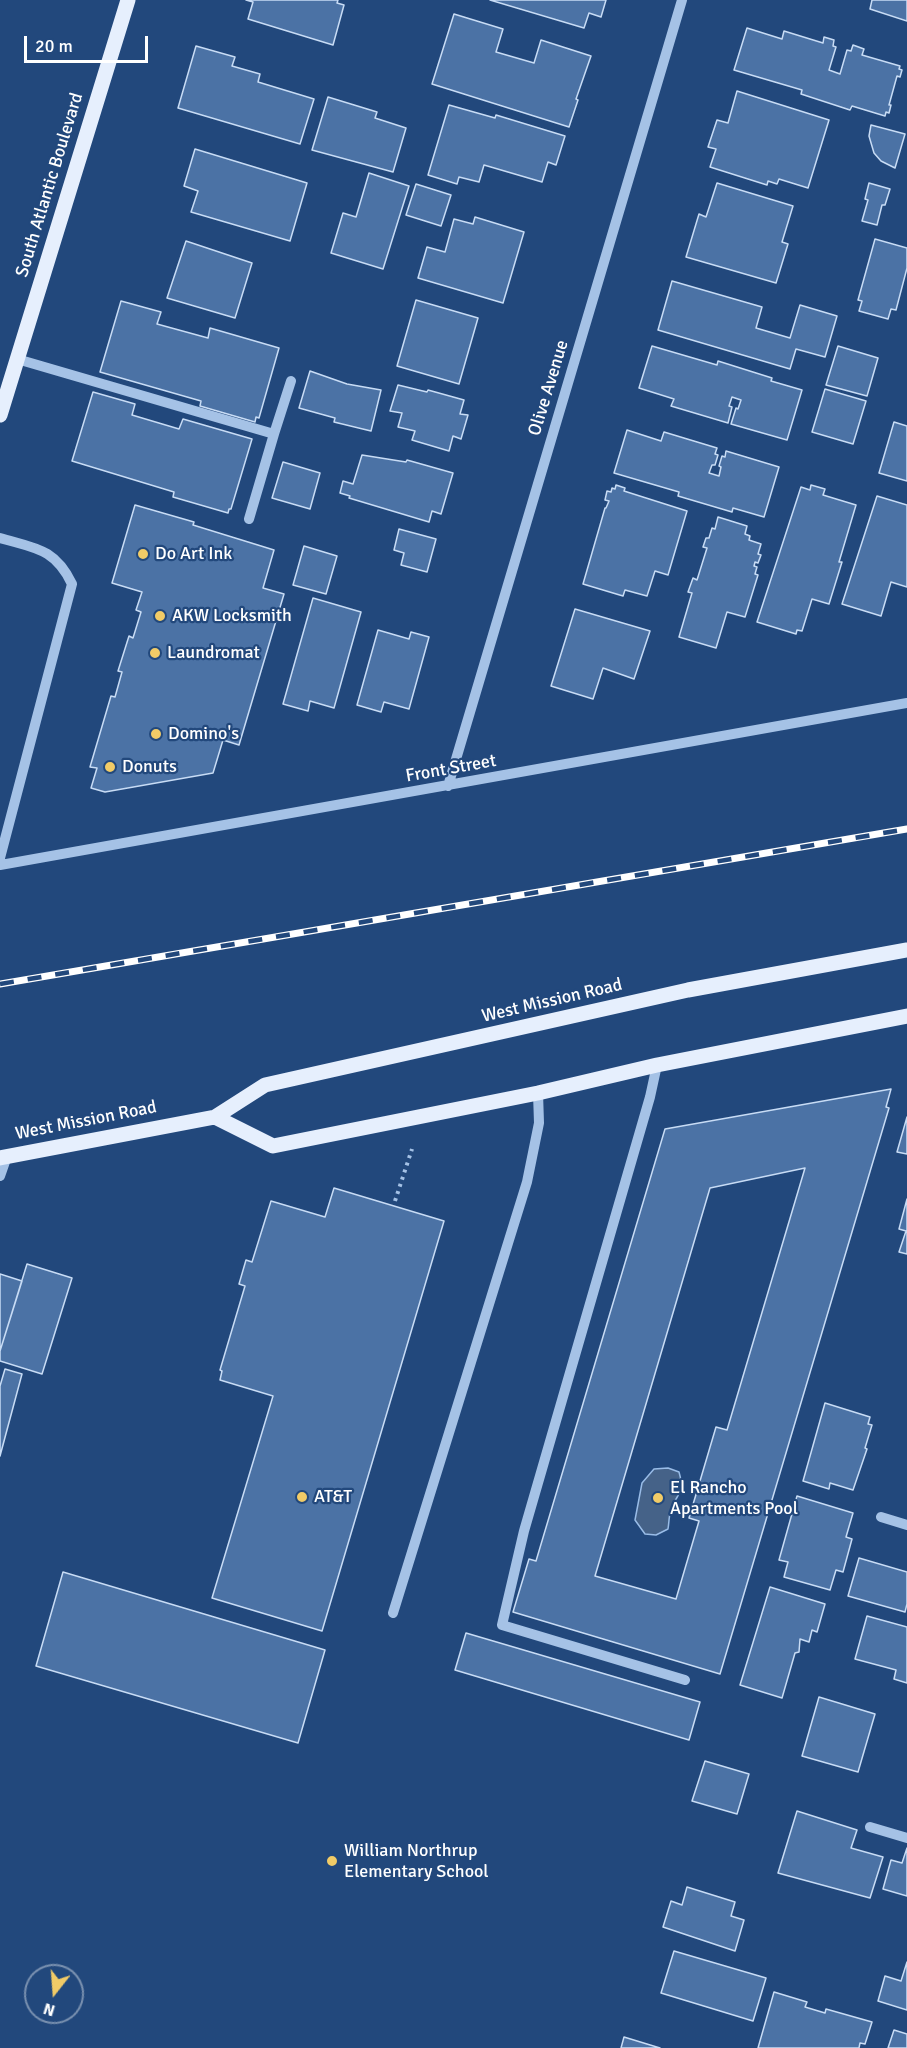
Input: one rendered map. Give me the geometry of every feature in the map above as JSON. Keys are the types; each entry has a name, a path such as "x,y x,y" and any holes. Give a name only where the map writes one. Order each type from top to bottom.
{"main road":[{"name":"South Atlantic Boulevard","path":"0,415 6,375 17,359 128,0"},
{"name":"West Mission Road","path":"4,1157 215,1117 265,1085 688,990 907,950"},
{"path":"215,1117 273,1146 538,1093 657,1065 907,1016"}],"street":[{"name":"Olive Avenue","path":"448,786 682,0"},
{"path":"17,359 274,434"},
{"path":"249,519 291,381"},
{"path":"0,538 45,551 62,567 72,584 0,858"},
{"name":"Front Street","path":"0,865 907,703"},
{"path":"657,1065 650,1097 524,1531 502,1625 685,1680"},
{"path":"393,1613 527,1182 539,1123 538,1093"},
{"path":"0,1176 4,1157"},
{"path":"881,1518 907,1525"},
{"path":"870,1827 907,1838"}],"path":[{"path":"395,1201 412,1149"}],"water":[{"name":"El Rancho Apartments Pool","path":"668,1468 679,1472 681,1484 680,1492 671,1509 668,1529 656,1535 645,1534 635,1520 642,1483 654,1469"}],"building":[{"path":"246,0 338,0 337,3 344,5 333,45 248,19 253,2"},
{"path":"490,0 606,0 601,17 589,13 584,28"},
{"path":"872,0 907,0 907,21 870,9"},
{"path":"454,14 503,29 496,52 534,63 541,40 591,56 569,127 432,84"},
{"path":"747,28 782,39 784,31 823,43 824,37 834,40 833,46 836,47 829,70 840,74 847,50 851,51 853,45 864,49 862,55 900,66 899,69 902,70 900,77 897,76 889,113 886,112 885,116 852,106 850,110 801,94 802,90 734,70"},
{"path":"196,46 235,57 232,66 260,74 258,82 314,99 300,144 178,108"},
{"path":"737,91 829,120 808,188 779,179 777,184 768,181 767,185 710,167 716,149 708,147 717,120 728,123"},
{"path":"328,97 377,112 375,118 406,128 393,172 312,150"},
{"path":"449,105 495,118 496,115 565,136 556,165 548,162 542,182 484,165 479,182 459,177 457,184 428,175"},
{"path":"871,125 905,134 895,168 881,161 874,153 869,136"},
{"path":"195,149 307,183 290,241 191,212 198,191 184,186"},
{"path":"369,173 409,186 383,269 331,253 343,213 356,217"},
{"path":"717,183 793,206 782,242 788,244 776,283 686,257 699,214 706,217"},
{"path":"869,183 890,189 885,205 882,205 877,225 862,221 868,200 865,199"},
{"path":"416,184 451,195 441,226 406,215"},
{"path":"475,217 524,232 503,303 418,278 427,247 445,252 454,219 473,224"},
{"path":"875,239 907,248 907,268 896,310 891,309 888,319 859,311 862,301 858,300"},
{"path":"186,241 252,263 235,318 167,298"},
{"path":"672,281 762,307 756,328 790,338 800,305 837,316 825,357 796,349 790,369 658,330"},
{"path":"416,300 478,318 459,384 397,366"},
{"path":"121,301 161,312 157,324 208,338 210,328 279,348 259,418 256,417 255,422 200,406 201,401 100,372"},
{"path":"652,346 717,365 718,361 802,390 787,440 731,424 741,400 732,397 728,423 671,406 674,399 639,388"},
{"path":"838,346 878,358 867,396 826,385"},
{"path":"310,371 347,384 381,390 371,431 334,422 335,418 299,408"},
{"path":"398,385 464,400 460,414 468,415 461,439 453,436 449,451 412,440 415,431 398,427 402,413 390,411"},
{"path":"825,389 866,401 853,444 812,432"},
{"path":"93,392 135,404 132,415 179,429 183,419 252,439 228,513 173,497 174,492 72,461"},
{"path":"894,422 907,426 907,481 879,473"},
{"path":"627,430 661,441 664,432 717,448 715,454 718,455 715,465 712,465 709,473 719,476 721,467 719,466 726,451 779,467 764,517 733,508 732,512 678,496 679,492 614,473"},
{"path":"362,455 406,462 407,460 453,473 441,514 432,511 429,522 349,498 350,496 340,493 343,481 353,484"},
{"path":"283,462 320,473 310,509 272,498"},
{"path":"616,485 625,488 624,491 687,511 668,575 655,571 647,596 625,590 623,596 583,584 609,501 605,500 607,491 611,492"},
{"path":"811,485 825,489 823,495 856,505 829,604 812,599 802,631 797,630 796,634 757,622 801,487 810,490"},
{"path":"877,496 907,505 907,587 891,582 881,616 842,604"},
{"path":"135,505 194,522 193,525 274,550 263,588 284,594 239,745 223,740 213,773 105,792 91,788 97,768 90,767 111,696 115,697 122,672 118,671 129,636 133,638 141,612 136,610 142,592 112,583"},
{"path":"718,517 747,526 745,534 750,536 749,540 761,544 758,554 761,555 758,563 755,562 754,566 757,567 755,574 758,575 745,617 727,612 716,648 679,637 692,593 688,592 693,578 697,580 707,548 703,547 706,538 709,538 712,528 715,529"},
{"path":"399,529 436,539 427,572 401,565 404,553 394,550"},
{"path":"304,546 337,556 326,594 293,585"},
{"path":"313,598 361,612 334,708 310,701 308,711 283,704"},
{"path":"575,609 650,631 634,679 603,668 593,699 551,686"},
{"path":"378,630 409,639 411,632 429,637 409,709 384,702 381,712 357,705"},
{"path":"891,1089 886,1107 889,1108 720,1674 513,1612 529,1559 536,1561 665,1129","holes":["805,1168 727,1430 716,1427 689,1518 699,1521 676,1599 595,1576 710,1188"]},
{"path":"907,1117 907,1154 897,1152"},
{"name":"AT&T","path":"334,1188 444,1221 322,1631 212,1598 273,1396 220,1380 222,1371 220,1370 245,1286 239,1284 246,1260 252,1262 271,1201 325,1217"},
{"path":"907,1199 907,1254 899,1252 906,1231 899,1229"},
{"path":"27,1264 72,1278 42,1374 0,1361 0,1351"},
{"path":"0,1274 22,1281 0,1351"},
{"path":"5,1369 22,1374 0,1456 0,1386"},
{"path":"825,1403 870,1417 868,1424 872,1425 865,1448 867,1449 853,1490 830,1483 829,1489 803,1481"},
{"path":"797,1496 853,1513 846,1537 852,1539 843,1572 836,1570 830,1590 784,1577 788,1562 779,1560"},
{"path":"859,1558 907,1572 905,1612 848,1596"},
{"path":"63,1572 325,1650 298,1743 36,1666"},
{"path":"770,1587 825,1604 817,1632 812,1630 809,1642 800,1639 799,1652 795,1653 782,1698 740,1685"},
{"path":"867,1616 907,1627 907,1683 894,1679 896,1670 855,1659"},
{"path":"466,1633 700,1702 689,1740 455,1670"},
{"path":"819,1697 875,1714 858,1772 802,1756"},
{"path":"705,1761 749,1774 737,1814 692,1801"},
{"path":"797,1811 857,1830 851,1848 883,1857 870,1898 778,1873"},
{"path":"907,1848 907,1896 883,1889 891,1860 902,1863"},
{"path":"687,1887 735,1902 731,1916 744,1920 735,1951 663,1927 671,1901 682,1905"},
{"path":"674,1951 766,1978 753,2021 661,1993"},
{"path":"907,1962 907,2010 878,2001 885,1976 901,1981"},
{"path":"774,1992 807,2002 805,2007 825,2013 826,2009 872,2022 865,2044 860,2043 859,2048 758,2048"},
{"path":"894,2030 907,2034 907,2048 888,2048"},
{"path":"624,2037 660,2048 621,2048"}],"railway":[{"path":"0,984 907,829"}],"place":[{"name":"Do Art Ink","path":"143,554"},
{"name":"AKW Locksmith","path":"160,616"},
{"name":"Laundromat","path":"155,653"},
{"name":"Domino's","path":"156,734"},
{"name":"Donuts","path":"110,767"},
{"name":"AT&T","path":"302,1497"},
{"name":"El Rancho Apartments Pool","path":"658,1498"},
{"name":"William Northrup Elementary School","path":"332,1861"}]}
